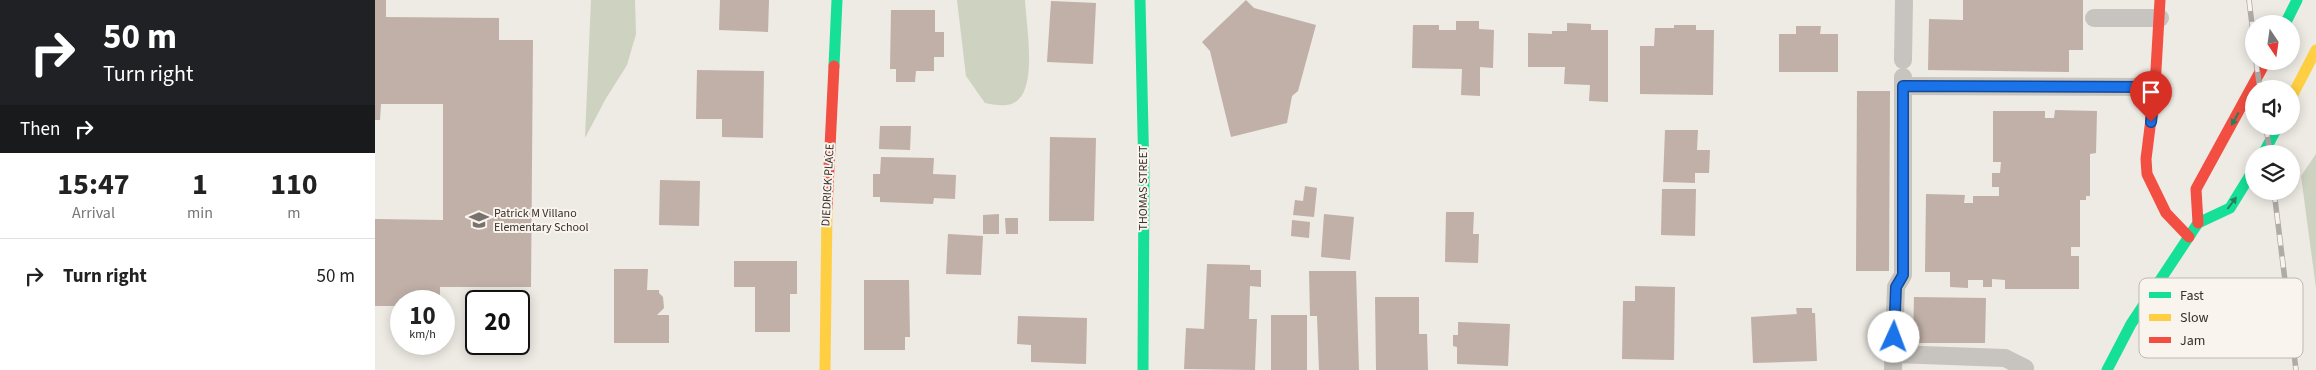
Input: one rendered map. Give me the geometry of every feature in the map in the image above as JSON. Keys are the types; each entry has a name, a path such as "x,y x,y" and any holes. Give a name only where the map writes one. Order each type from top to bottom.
{"street":[{"name":"DIEDRICK PLACE","path":"825,370 825,227 837,0"},
{"path":"2160,0 2155,87 2146,159 2147,174 2166,213 2189,236"},
{"path":"2290,15 2297,0"},
{"name":"THOMAS STREET","path":"1139,3 1144,176 1143,370"},
{"path":"2300,81 2316,50"},
{"path":"2198,223 2196,189 2261,70"},
{"path":"2161,278 2198,223 2230,208 2245,184"},
{"path":"2107,370 2139,312"}],"lane":[{"path":"1904,0 1903,275 1896,287 1893,362 2005,358 2028,369"},
{"path":"2094,18 2160,18"},
{"path":"1903,74 2155,87"}],"green space":[{"path":"591,0 635,0 636,34 627,65 605,100 585,138"},
{"path":"957,0 1025,0 1029,67 1024,92 1014,103 1002,105 985,103 966,76"},
{"path":"2316,154 2316,288 2301,176"}],"building":[{"path":"375,0 386,0 386,17 499,18 499,40 533,40 531,287 440,287 440,290 390,290 390,306 375,306 375,219 443,220 443,104 381,104 380,120 375,120"},
{"path":"720,0 769,0 768,32 719,30"},
{"path":"1246,0 1254,8 1316,25 1298,91 1292,96 1287,123 1231,137 1210,51 1202,42"},
{"path":"1963,0 2083,0 2083,50 2069,50 2069,72 1928,70 1929,19 1963,20"},
{"path":"1051,1 1096,3 1093,64 1047,62"},
{"path":"891,10 935,10 935,32 944,32 944,57 934,57 934,71 916,71 915,82 896,82 896,69 890,69"},
{"path":"1456,21 1479,21 1479,29 1494,30 1493,68 1480,67 1480,96 1461,95 1462,69 1412,68 1413,25 1439,25 1439,30 1456,30"},
{"path":"1567,23 1591,24 1591,30 1608,30 1608,102 1589,101 1590,85 1564,84 1565,67 1528,67 1528,33 1552,34 1552,31 1567,31"},
{"path":"1674,25 1696,25 1696,30 1714,30 1713,95 1640,94 1640,46 1654,46 1655,28 1674,28"},
{"path":"1796,26 1821,26 1820,34 1838,34 1838,72 1779,72 1779,34 1796,34"},
{"path":"697,70 764,71 763,138 722,137 722,119 696,119"},
{"path":"1857,91 1890,91 1889,271 1856,271"},
{"path":"2055,110 2097,111 2096,153 2090,154 2090,196 2086,196 2086,200 2080,200 2080,247 2071,247 2071,256 2079,256 2079,289 2005,289 2005,280 1992,279 1992,287 1983,287 1983,280 1968,280 1968,288 1950,287 1950,272 1925,272 1926,194 1965,195 1964,203 1973,203 1973,196 1999,196 1999,187 1992,187 1992,173 2000,173 2001,162 1993,162 1993,111 2045,111 2045,118 2054,118"},
{"path":"880,126 911,126 910,150 879,149"},
{"path":"1665,130 1698,130 1697,150 1710,150 1709,173 1695,173 1695,183 1663,182"},
{"path":"1050,137 1096,138 1094,221 1049,221"},
{"path":"881,157 934,158 933,174 956,175 955,199 934,198 933,204 880,202 880,197 873,197 873,174 880,174"},
{"path":"660,180 700,181 699,226 659,225"},
{"path":"1305,186 1317,188 1314,217 1293,215 1295,200 1303,201"},
{"path":"1662,189 1696,189 1695,236 1661,235"},
{"path":"1446,212 1474,212 1473,234 1479,234 1478,263 1445,262"},
{"path":"999,214 999,234 983,234 983,215"},
{"path":"1324,214 1354,217 1350,260 1321,257"},
{"path":"1005,218 1018,218 1018,234 1006,234"},
{"path":"1292,220 1310,222 1309,238 1291,236"},
{"path":"948,234 983,236 981,275 946,274"},
{"path":"734,261 797,261 797,294 790,294 790,332 755,332 755,287 734,287"},
{"path":"1207,264 1250,265 1250,270 1261,270 1261,287 1250,286 1249,319 1257,319 1255,370 1184,369 1186,328 1204,329"},
{"path":"614,269 648,269 647,290 659,290 663,297 664,308 657,315 669,315 669,343 614,343"},
{"path":"1309,271 1356,271 1359,370 1319,370 1317,316 1310,316"},
{"path":"864,280 909,280 910,337 905,337 905,350 864,350"},
{"path":"1635,286 1675,287 1674,360 1622,359 1623,301 1635,301"},
{"path":"1375,297 1419,297 1419,334 1427,334 1428,370 1376,370"},
{"path":"1914,297 1986,298 1985,343 1913,343"},
{"path":"1796,308 1812,308 1812,313 1815,313 1817,361 1753,363 1751,317 1797,314"},
{"path":"1271,315 1307,315 1307,370 1271,370"},
{"path":"1018,316 1087,318 1086,364 1031,362 1031,345 1017,344"},
{"path":"1458,322 1510,324 1508,366 1457,364 1457,347 1453,346 1453,335 1458,335"}],"railway":[{"path":"2249,0 2251,15"},
{"path":"2257,70 2259,80"},
{"path":"2267,135 2269,145"},
{"path":"2275,200 2285,278"},
{"path":"2295,358 2296,370"}],"traffic: fast":[{"path":"834,66 837,0"},
{"path":"1140,0 1144,176 1143,370"},
{"path":"2290,15 2297,0"},
{"path":"2268,145 2273,135"},
{"path":"2162,278 2198,223 2230,208 2245,184"},
{"path":"2107,370 2139,312"}],"traffic: slow":[{"path":"2300,81 2316,50"},
{"path":"825,370 827,208"}],"traffic: jam":[{"path":"2160,0 2155,87 2146,159 2147,174 2166,213 2189,237"},
{"path":"827,208 834,66"},
{"path":"2198,223 2196,189 2261,70"}],"place":[{"name":"Patrick M Villano Elementary School","path":"479,220"}],"route":[{"path":"1894,337 1896,287 1903,275 1903,86 1973,88 2155,87 2151,122"}]}
